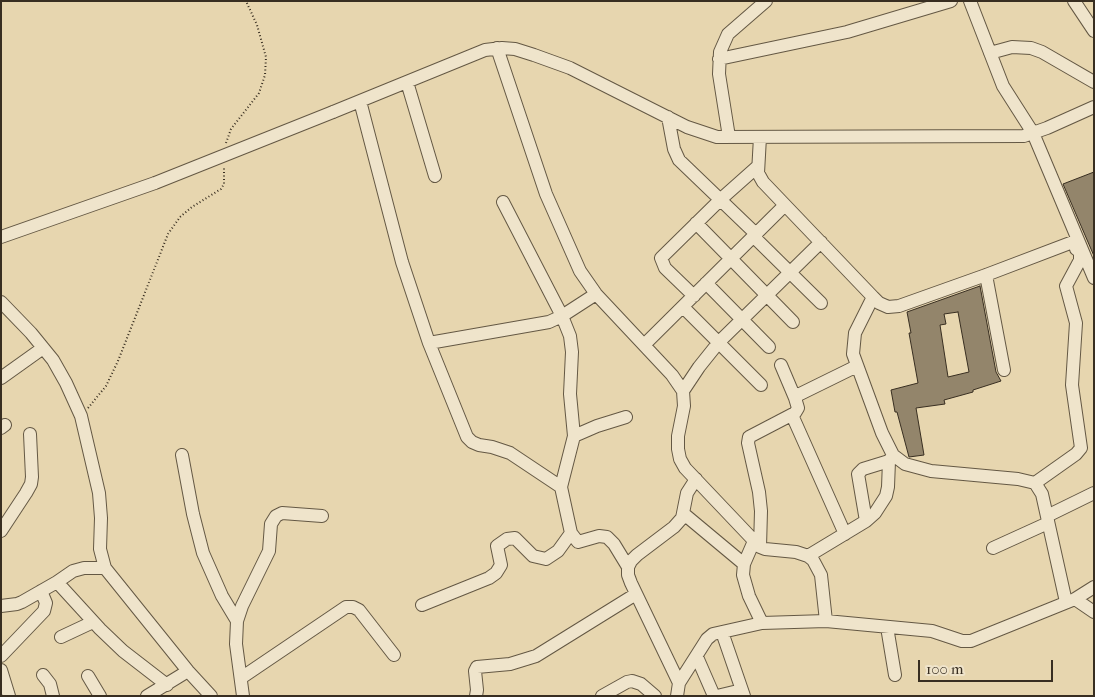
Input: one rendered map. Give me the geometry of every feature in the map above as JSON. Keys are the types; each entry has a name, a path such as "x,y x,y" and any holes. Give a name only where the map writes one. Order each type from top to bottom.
{"street":[{"path":"729,137 719,74 719,59 723,42 728,34 766,1"},
{"path":"719,59 847,32 951,1"},
{"path":"970,1 1002,86 1033,133 1074,241 1094,278"},
{"path":"1074,1 1094,31"},
{"path":"990,53 1012,47 1031,48 1042,52 1094,82"},
{"path":"497,48 546,194 580,271 596,294 672,374 683,391 684,406 678,436 678,449 680,459 685,468 757,544 765,549 796,552 808,556 818,567 821,575 826,621"},
{"path":"1,237 155,183 486,50 497,48 515,49 570,68 668,118 718,137 1024,136 1094,107"},
{"path":"408,82 435,176"},
{"path":"360,101 402,262 429,343 464,430 472,442 510,453 562,486"},
{"path":"668,118 676,155 684,165 721,199 790,273 821,303"},
{"path":"760,137 759,177 883,306 892,307 986,275 1074,241"},
{"path":"694,296 665,268 661,261 664,255 696,223 758,167"},
{"path":"503,202 562,316 572,344 570,394 574,436 562,486 571,533 578,542 600,536 607,537 614,544 628,567"},
{"path":"644,345 785,205"},
{"path":"696,223 792,322"},
{"path":"1035,483 1076,454 1081,448 1072,385 1076,323 1066,286 1080,257 1080,252 1074,241"},
{"path":"683,391 699,366 719,342 821,242"},
{"path":"986,275 1004,370"},
{"path":"706,283 769,347"},
{"path":"429,343 542,324 562,316 596,294"},
{"path":"808,556 866,521 875,513 886,496 891,458 853,354 855,333 873,297"},
{"path":"1,302 43,348 66,383 81,416 99,493 101,518 100,549 105,568 188,671 211,696"},
{"path":"683,306 761,386"},
{"path":"1,378 43,348"},
{"path":"762,622 745,584 743,575 744,564 757,544 761,510 748,439 751,434 792,415 797,410 795,398 781,366"},
{"path":"795,398 857,366"},
{"path":"792,415 845,534"},
{"path":"574,436 626,417"},
{"path":"1,531 30,484 32,465 30,434"},
{"path":"182,456 193,514 203,553 222,596 237,622"},
{"path":"866,521 858,474 863,469 891,458 931,471 1018,479 1035,483 1042,494 1071,600 1094,612"},
{"path":"679,682 636,594 628,575 628,567 637,555 682,518 687,492 696,479"},
{"path":"993,548 1048,520 1094,493"},
{"path":"243,696 236,644 237,622 244,599 269,551 273,520 282,513 288,512 322,516"},
{"path":"684,514 744,564"},
{"path":"422,605 489,578 496,573 501,565 497,546 507,539 515,538 533,556 546,559 558,550 571,533"},
{"path":"1,614 73,571 84,568 105,568"},
{"path":"57,582 93,622 123,651 167,685"},
{"path":"677,696 679,682 710,637 722,632 762,622 826,621 932,631 962,641 971,641 1071,600 1094,587"},
{"path":"1,656 44,611 46,603 41,591"},
{"path":"476,696 478,690 475,671 477,667 510,664 536,656 636,594"},
{"path":"1,606 17,604"},
{"path":"241,678 346,607 353,607 359,610 394,655"},
{"path":"61,637 93,622"},
{"path":"887,627 896,675"},
{"path":"697,657 716,696 743,693 722,632"},
{"path":"1,670 10,696"},
{"path":"149,695 188,671"},
{"path":"43,675 50,684 53,696"},
{"path":"88,676 100,696"},
{"path":"602,696 632,681 641,684 656,696"}],"path":[{"path":"226,149 226,140 231,129 259,93 265,75 266,57 257,25 246,1"},
{"path":"81,416 106,386 110,378 133,326 168,234 180,217 220,189 224,184 225,158"}],"building":[{"path":"1094,172 1094,256 1063,184"},
{"path":"980,286 996,372 1001,381 973,390 973,392 944,400 945,404 916,408 924,455 909,457 897,412 895,412 891,390 918,383 907,312","holes":["958,312 969,372 948,377 940,325 946,324 944,314"]}]}
